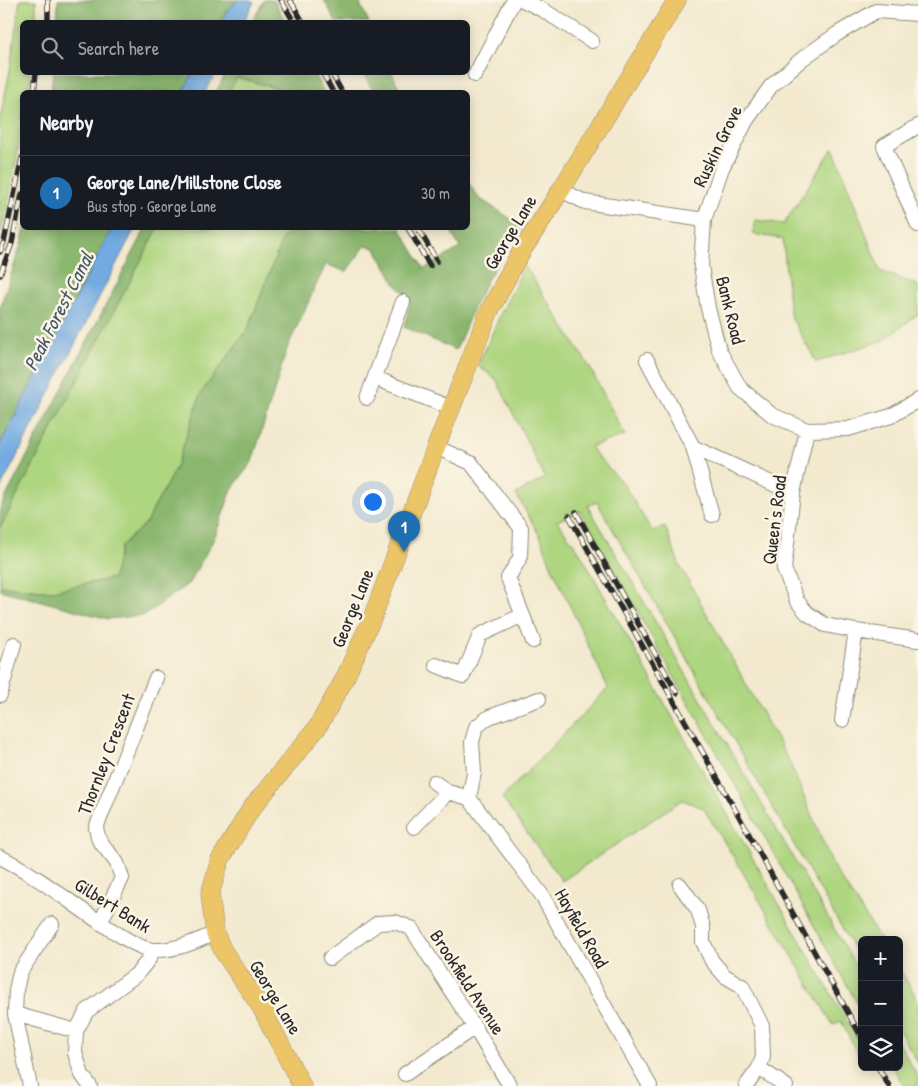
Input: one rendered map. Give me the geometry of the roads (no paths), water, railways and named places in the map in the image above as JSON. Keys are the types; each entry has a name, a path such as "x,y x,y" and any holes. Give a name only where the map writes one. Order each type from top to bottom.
{"main road":[{"name":"George Lane","path":"302,1086 261,1007 223,951 215,933 210,894 220,860 251,809 317,728 344,680 373,616 489,312 518,257 677,0"}],"street":[{"path":"475,75 514,0"},
{"path":"523,0 543,10 592,41"},
{"name":"Ruskin Grove","path":"704,220 722,168 746,121 771,86 802,59 875,5 918,14"},
{"path":"918,126 884,146 918,224"},
{"path":"561,190 585,202 704,220"},
{"name":"Bank Road","path":"704,220 701,266 708,308 719,350 740,388 772,415 807,430 848,429 891,416 918,400"},
{"path":"367,398 403,302"},
{"path":"647,360 693,446 712,515"},
{"path":"375,378 452,408"},
{"name":"Queen's Road","path":"807,430 793,493 784,569 797,602 807,613 825,625 918,640"},
{"path":"693,446 793,493"},
{"path":"436,447 471,463 521,528 520,558 508,578 533,641"},
{"path":"436,665 462,676 480,635 523,614"},
{"path":"842,720 856,631"},
{"path":"0,695 14,644"},
{"name":"Thornley Crescent","path":"100,923 122,878 117,864 98,840 96,828 156,678"},
{"path":"434,782 448,792 469,798 474,773 472,742 476,727 489,717 539,699"},
{"path":"414,827 448,792"},
{"name":"Hayfield Road","path":"469,798 542,894 650,1086"},
{"name":"Gilbert Bank","path":"0,856 22,868 128,941 151,950 173,948 215,933"},
{"path":"680,885 698,910 704,942 712,961 724,976 742,986 762,1026 763,1057 759,1068 746,1086"},
{"name":"Brookfield Avenue","path":"330,958 378,923 395,922 410,928 475,1027 510,1086"},
{"path":"30,1086 15,1014 16,990 20,972 52,924"},
{"path":"90,1086 82,1075 75,1053 76,1030 88,1011 137,974 150,959 151,950"},
{"path":"15,1014 76,1030"},
{"path":"405,1074 475,1027"},
{"path":"759,1068 786,1086"}],"water":[{"path":"238,0 254,2 244,20 221,20 228,9"},
{"path":"192,75 215,75 206,90 184,90"},
{"path":"111,230 134,230 0,489 0,445"}],"railway":[{"path":"48,0 48,20"},
{"path":"281,0 293,20"},
{"path":"290,0 302,20"},
{"path":"34,90 36,75"},
{"path":"324,75 332,90"},
{"path":"333,75 341,90"},
{"path":"0,252 4,242 20,167"},
{"path":"0,275 12,243 20,204"},
{"path":"409,230 430,266"},
{"path":"419,230 437,261"},
{"path":"576,512 677,693"},
{"path":"569,516 858,1031"},
{"path":"880,1071 889,1086"}],"place":[{"name":"George Lane/Millstone Close","path":"404,552"}],"water label":[{"name":"Peak Forest Canal","path":"58,311"}]}
